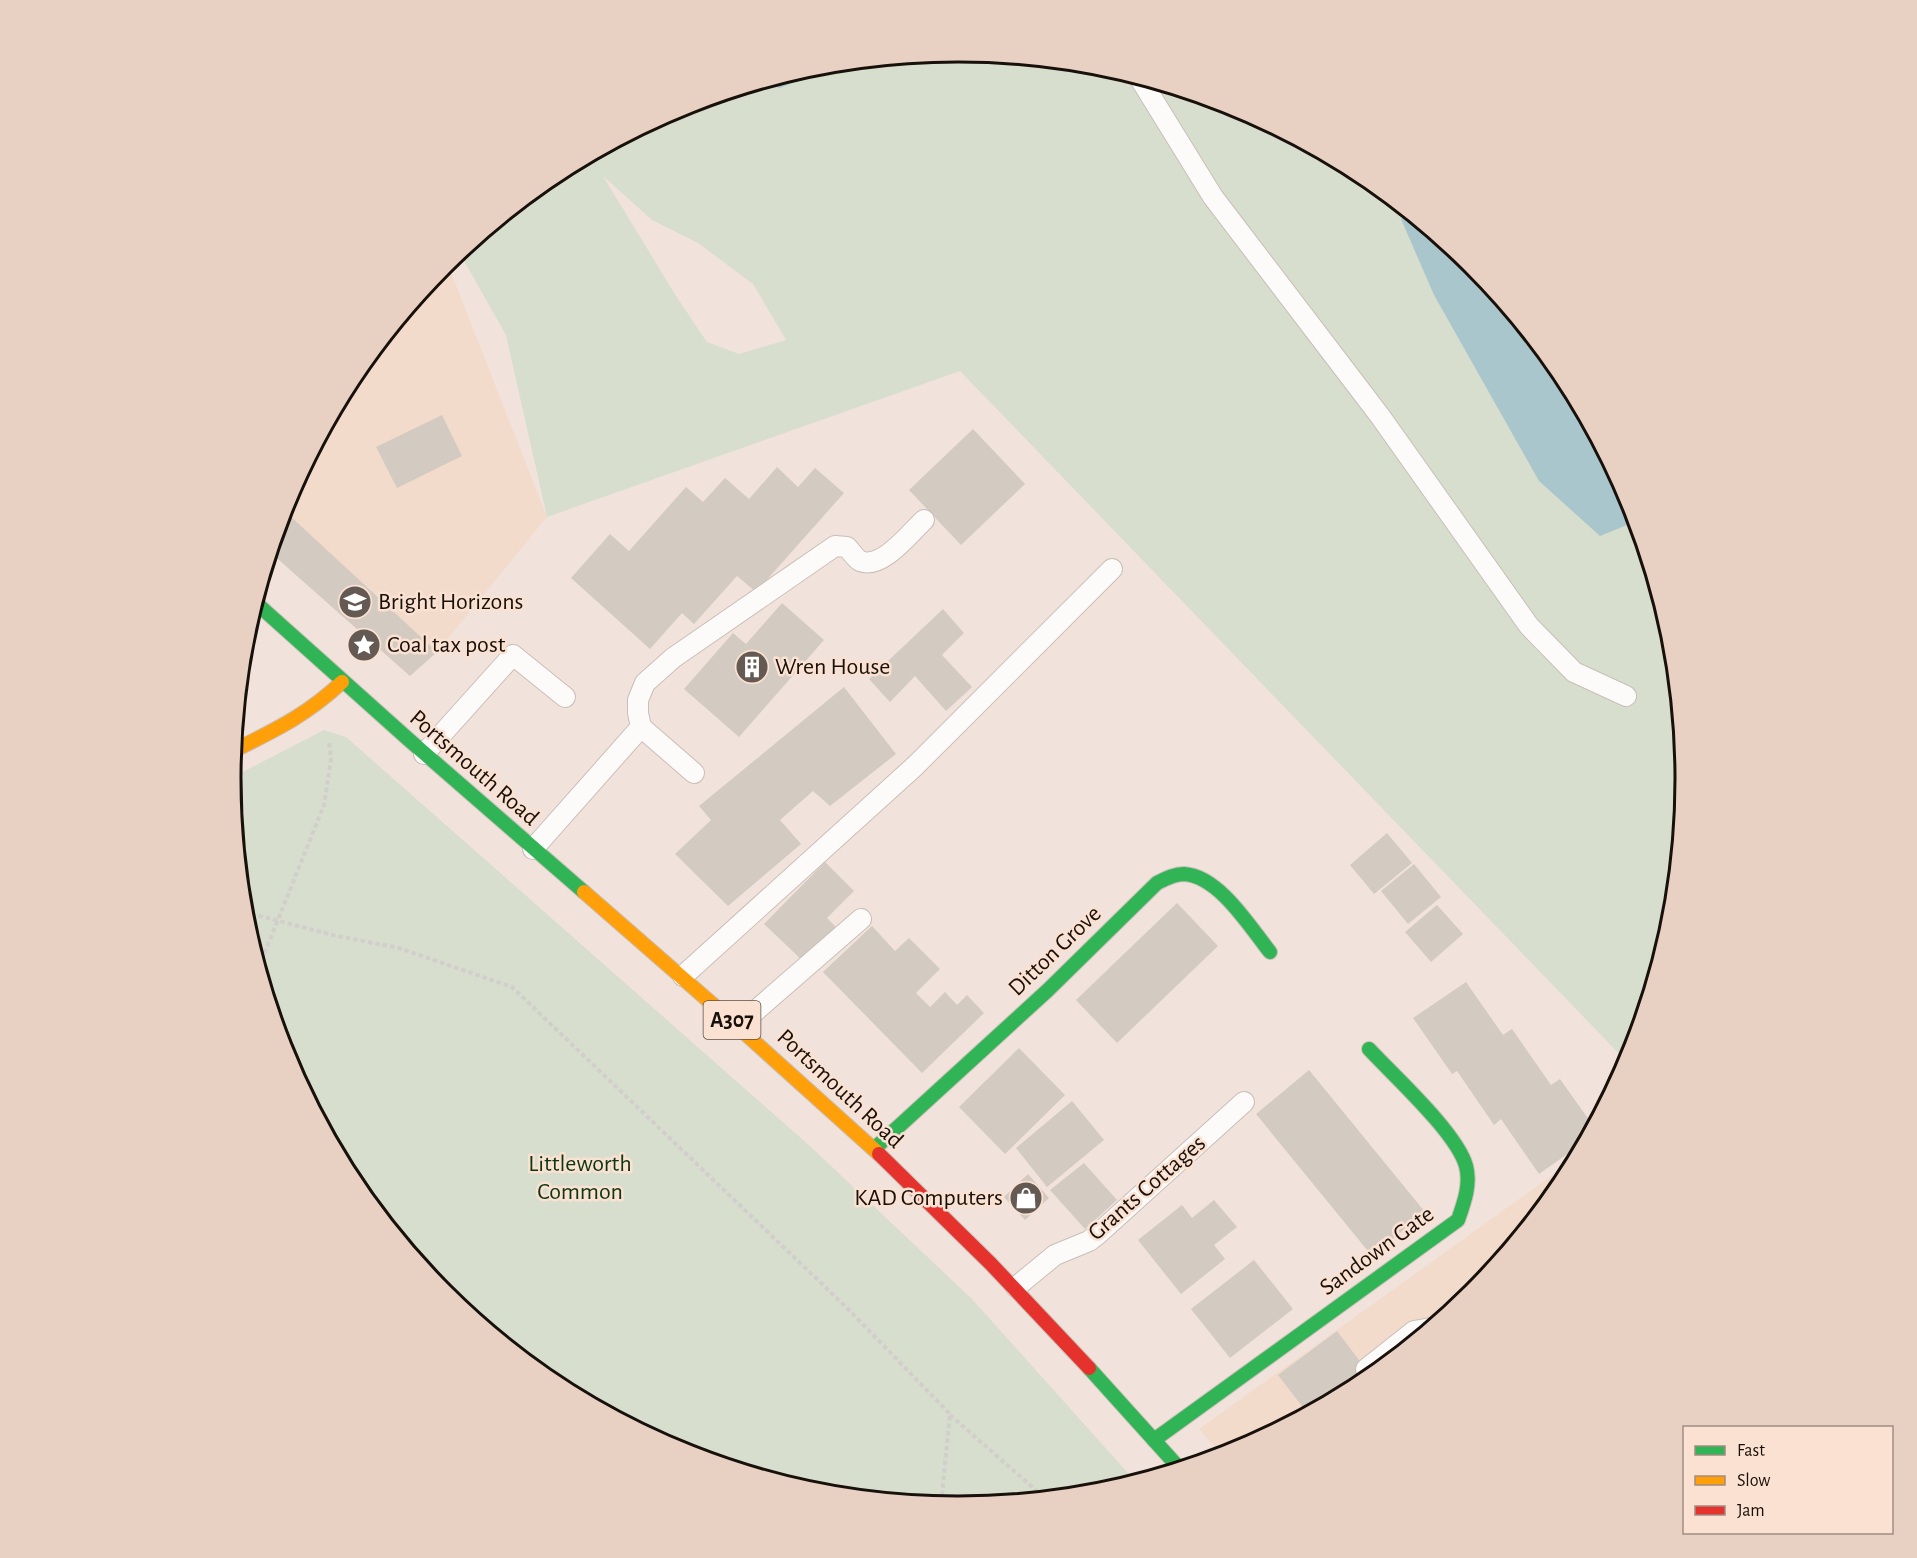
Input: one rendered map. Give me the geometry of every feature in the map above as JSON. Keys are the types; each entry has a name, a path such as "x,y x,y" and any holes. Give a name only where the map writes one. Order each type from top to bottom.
{"main road":[{"name":"Portsmouth Road","path":"262,608 424,754 683,976 874,1149 1016,1287 1174,1463"},
{"path":"242,746 290,723 325,698 342,682"},
{"name":"Ditton Grove","path":"874,1149 1048,990 1157,883 1175,875 1197,876 1214,887 1270,952"},
{"name":"Sandown Gate","path":"1154,1440 1458,1220 1468,1193 1465,1164 1448,1134 1369,1049"}],"lane":[{"path":"1145,86 1213,197 1380,416 1529,626 1575,672 1626,696"},
{"path":"694,773 641,728 638,700 645,683 673,658 834,546 847,547 859,560 873,562 884,558 924,520"},
{"path":"683,976 915,766 1112,568"},
{"path":"424,754 513,655 565,697"},
{"path":"533,849 641,728"},
{"path":"738,1026 861,919"},
{"name":"Grants Cottages","path":"1016,1287 1055,1255 1098,1234 1244,1102"},
{"path":"1366,1369 1417,1331"}],"path":[{"path":"263,956 324,806 331,759 325,698"},
{"path":"254,914 337,936 399,948 512,987 846,1307 950,1414 1038,1492"},
{"path":"942,1496 950,1414"}],"shaded area":[{"path":"451,272 547,517 437,652 410,676 276,557 296,504 337,420 389,342"},
{"path":"1560,1169 1528,1216 1466,1286 1432,1318 1357,1376 1276,1423 1215,1448 1199,1429"}],"green space":[{"path":"958,62 1005,63 1098,75 1144,86 1233,116 1276,135 1357,182 1432,240 1498,306 1528,342 1580,420 1602,462 1638,548 1652,593 1670,685 1676,779 1674,826 1670,873 1652,965 1620,1055 960,371 547,517 506,335 464,260 485,240 560,182 641,135 728,100 819,75 912,63","holes":["603,176 652,220 698,243 753,284 786,340 739,354 707,342 676,296"]},
{"name":"Littleworth Common","path":"324,730 346,737 811,1147 972,1299 1130,1475 1098,1483 1005,1495 912,1495 819,1483 728,1458 641,1423 560,1376 522,1348 451,1286 389,1216 337,1138 315,1096 279,1010 265,965 247,873 241,773"}],"water":[{"path":"802,79 780,88 773,86"},
{"path":"1404,218 1432,240 1466,272 1528,342 1580,420 1602,462 1629,524 1600,536 1539,481 1434,295 1401,219"}],"building":[{"path":"442,415 462,456 397,488 376,447"},
{"path":"973,429 1025,484 961,545 909,490"},
{"path":"777,467 798,487 815,468 844,493 756,592 737,576 694,624 682,613 650,649 571,578 610,534 629,551 686,487 703,502 725,478 749,499"},
{"name":"Bright Horizons","path":"291,517 437,652 410,676 276,557"},
{"name":"Wren House","path":"782,603 824,640 739,737 684,689 733,633 746,644"},
{"path":"943,609 964,633 942,655 972,687 946,711 915,676 890,702 869,679"},
{"path":"844,687 896,754 830,806 813,791 780,820 801,844 728,906 675,854 711,820 699,806"},
{"path":"1387,833 1412,863 1374,894 1350,865"},
{"path":"825,862 854,891 827,918 836,927 803,961 764,924"},
{"path":"1414,864 1441,897 1408,924 1381,891"},
{"path":"1177,903 1218,946 1117,1043 1076,1000"},
{"path":"1437,905 1463,934 1431,962 1405,932"},
{"path":"872,926 895,951 909,938 940,969 916,993 930,1007 945,992 957,1005 967,995 984,1013 922,1073 823,972"},
{"path":"1466,982 1503,1035 1512,1029 1551,1085 1560,1079 1589,1120 1572,1150 1539,1174 1501,1119 1494,1125 1457,1071 1452,1074 1413,1018"},
{"path":"1019,1048 1065,1095 1005,1154 959,1107"},
{"path":"1309,1070 1425,1212 1372,1256 1256,1114"},
{"path":"1072,1101 1104,1140 1047,1187 1016,1148"},
{"path":"1084,1163 1117,1200 1085,1229 1050,1190"},
{"name":"KAD Computers","path":"1028,1174 1049,1198 1025,1220 1004,1197"},
{"path":"1214,1200 1237,1227 1214,1245 1225,1259 1181,1294 1138,1240 1182,1205 1192,1218"},
{"path":"1254,1260 1293,1309 1230,1358 1191,1309"},
{"path":"1337,1331 1366,1369 1303,1408 1278,1375"}],"traffic: fast":[{"path":"262,608 584,892"},
{"path":"874,1149 1048,990 1160,881 1184,874 1197,877 1209,884 1233,904 1270,952"},
{"path":"1154,1440 1458,1220 1468,1180 1466,1166 1460,1153 1438,1122 1369,1049"},
{"path":"1089,1368 1174,1463"}],"traffic: slow":[{"path":"242,746 303,713 342,682"},
{"path":"584,892 879,1154"}],"traffic: jam":[{"path":"879,1154 991,1264 1089,1368"}],"place":[{"name":"Bright Horizons","path":"355,602"},
{"name":"Coal tax post","path":"364,645"},
{"name":"Wren House","path":"752,667"},
{"name":"KAD Computers","path":"1026,1198"}]}
